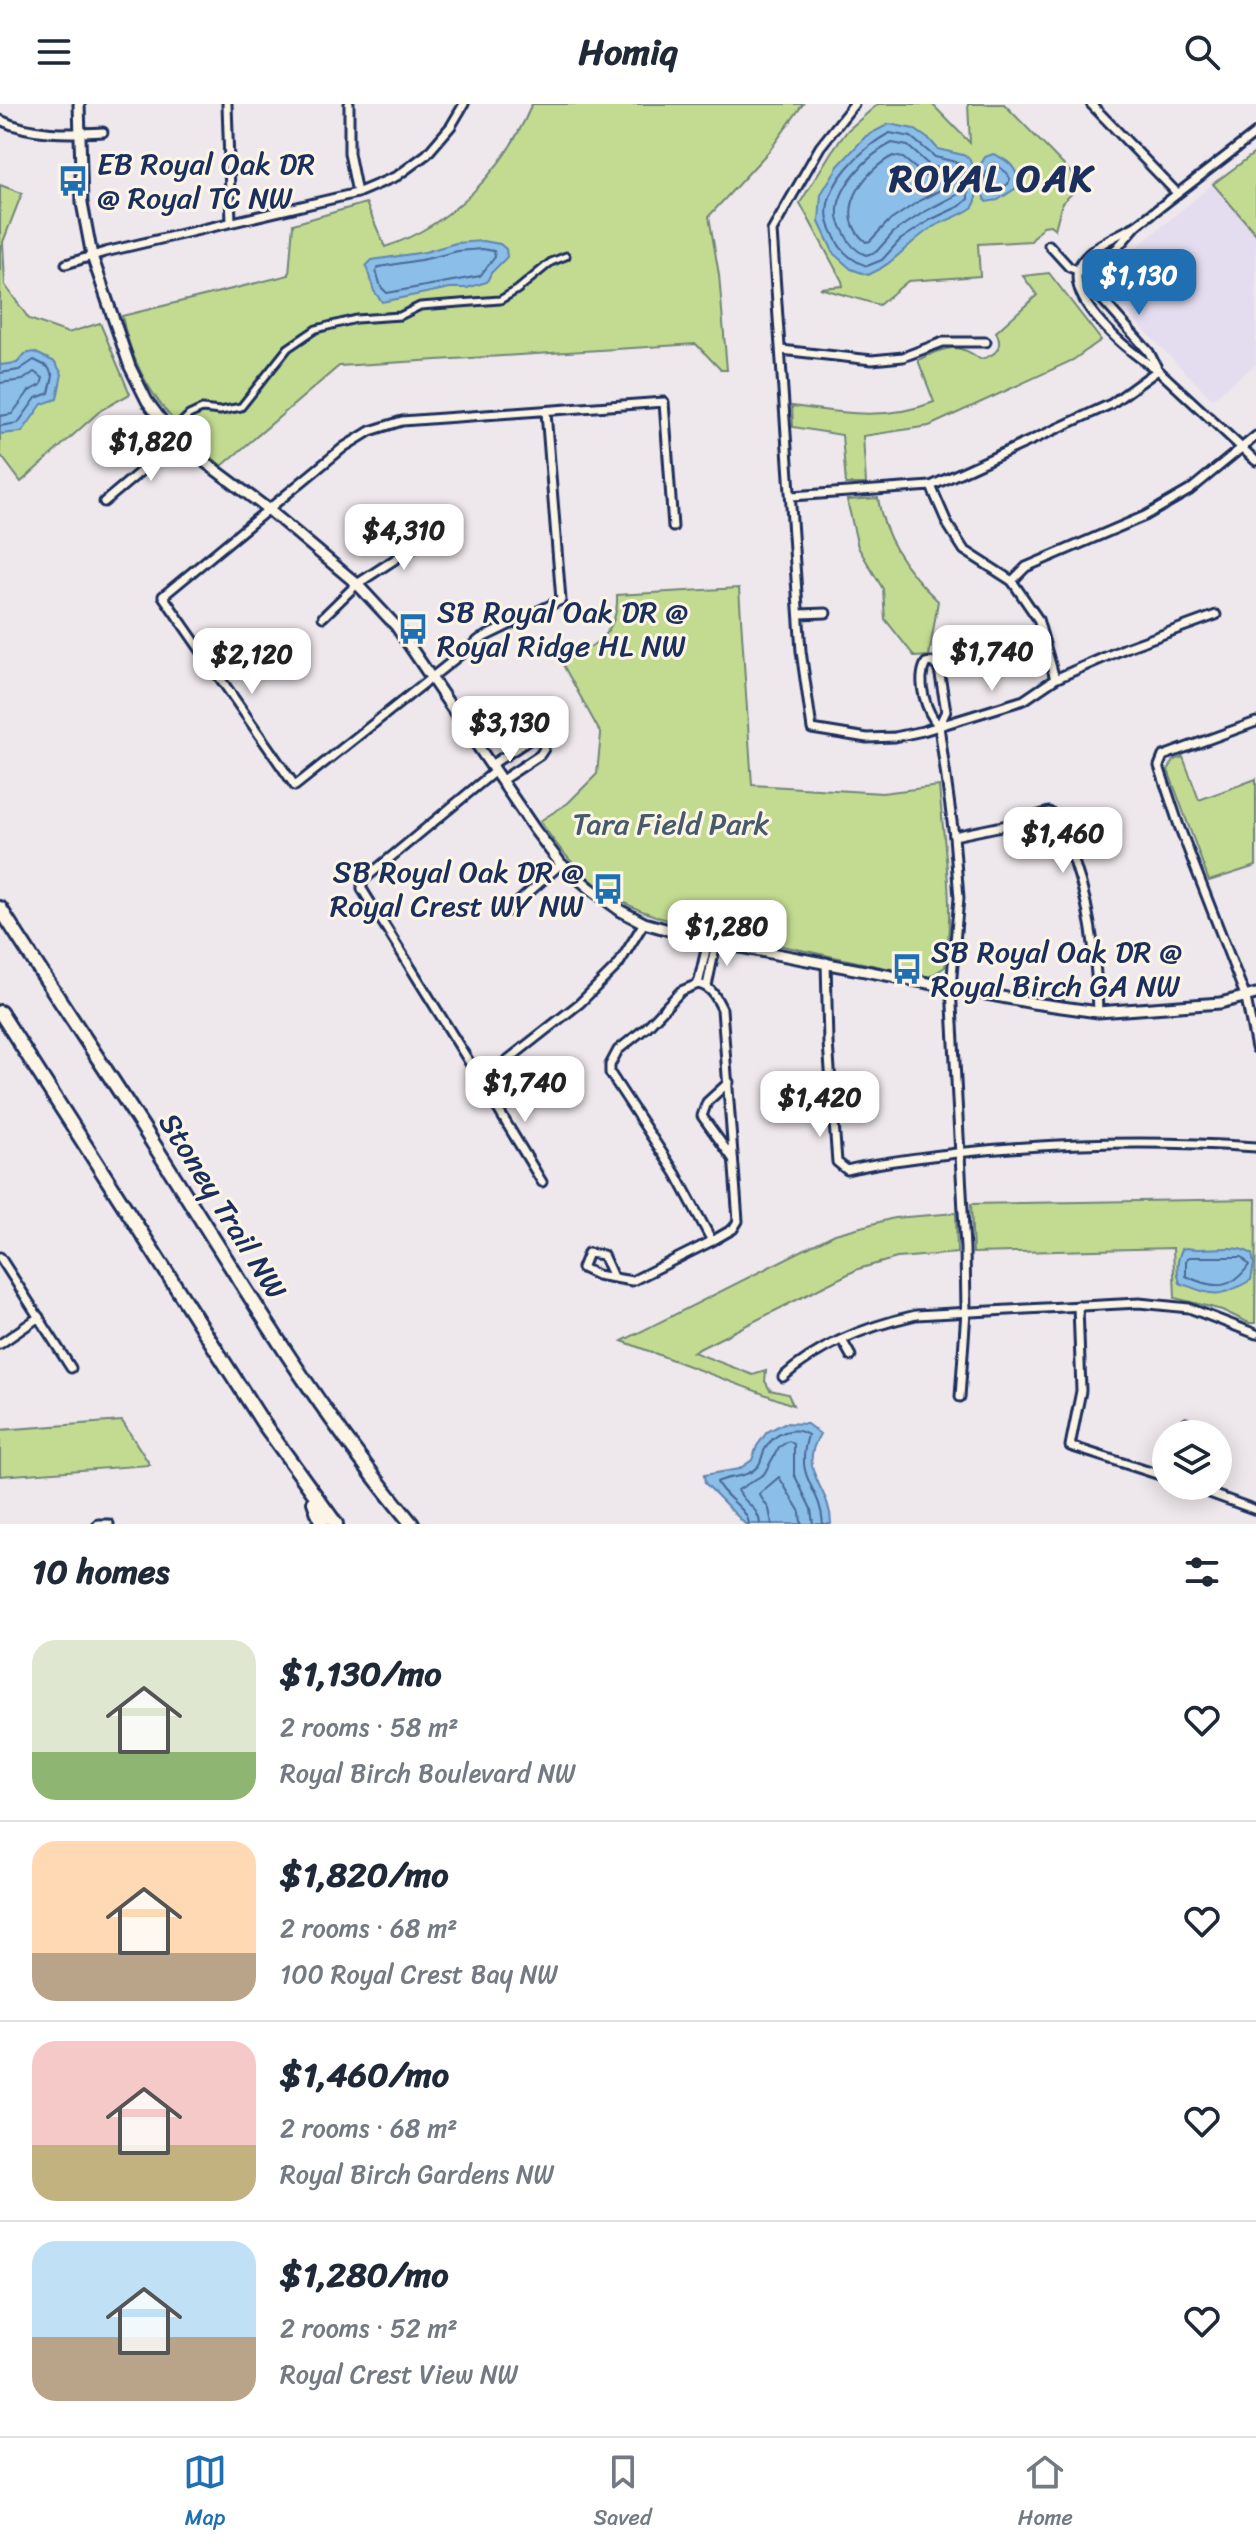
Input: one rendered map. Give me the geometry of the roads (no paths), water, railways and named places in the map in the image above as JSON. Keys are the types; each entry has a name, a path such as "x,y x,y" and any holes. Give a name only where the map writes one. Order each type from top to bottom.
{"highway":[{"path":"0,896 27,941 37,967"},
{"name":"Stoney Trail NW","path":"0,908 308,1387 383,1490 412,1524"},
{"path":"0,1012 255,1411 336,1524"},
{"path":"310,1491 322,1524"}],"street":[{"path":"79,104 82,203 92,256 130,367 147,401 177,441 269,510 357,584 396,626 561,864 621,911 644,923 712,942 1033,1003 1098,1012 1183,1007 1251,996"},
{"path":"227,104 231,222"},
{"path":"349,104 349,153 357,193"},
{"path":"66,264 357,193 397,176 427,154 451,126 464,104"},
{"path":"854,104 820,147 772,231 801,651 812,729 867,738 895,737 939,726 1024,700 1055,679 1128,647 1216,615"},
{"path":"1091,104 1177,193"},
{"path":"0,120 25,130 103,132"},
{"path":"1158,370 1149,352 1092,288 1091,275 1095,265 1117,248 1137,225 1256,133"},
{"path":"1137,225 1108,240 1083,260 1078,270 1079,295 1139,359 1158,370 1256,461"},
{"path":"1049,245 1069,267 1091,275"},
{"path":"177,427 189,415 202,409 220,411 241,407 288,348 316,329 356,319 400,316 420,306 500,300 509,297 551,262 566,256"},
{"path":"781,350 872,360 903,357 943,342 986,342"},
{"path":"792,496 931,486 1111,404 1158,370"},
{"path":"546,412 561,600 480,639 295,786 163,596 344,447 370,431 402,421 664,402 673,527"},
{"path":"1012,581 1026,567 1156,509 1190,490 1256,436"},
{"path":"104,502 177,441"},
{"path":"931,486 948,525 964,550 1012,581 1038,619 1055,679"},
{"path":"323,617 357,584 434,534"},
{"path":"800,614 826,613"},
{"path":"939,726 928,714 921,672 926,663 932,662 939,669 946,711 939,726 959,898 958,936 951,987 966,1311 960,1397"},
{"path":"1256,722 1163,756 1159,766 1179,826 1251,996 1256,1048"},
{"path":"502,780 540,755 544,749 543,742 532,738 493,768 362,881 362,889 542,1182"},
{"path":"954,836 1049,812 1057,817 1076,863 1088,904 1096,955 1098,1012"},
{"path":"508,911 561,864"},
{"path":"481,1081 580,1003 618,965 644,923"},
{"path":"698,984 712,942"},
{"path":"707,986 712,942"},
{"path":"826,962 828,1043 837,1162 847,1170 879,1162 1015,1146 1192,1142 1256,1147"},
{"path":"613,1277 632,1281 712,1241 733,1229 738,1221 722,1009 707,986 698,984 681,991 647,1027 618,1050 610,1065 610,1073 676,1174 712,1241"},
{"path":"729,1082 707,1102 702,1116 734,1160"},
{"path":"0,1257 71,1368"},
{"path":"783,1377 806,1357 842,1340 880,1323 916,1315 1139,1303 1189,1308 1256,1334"},
{"path":"1078,1306 1081,1391 1070,1446 1152,1471"},
{"path":"0,1344 39,1317"},
{"path":"842,1340 851,1356"},
{"path":"1228,1500 1256,1510"},
{"path":"98,1524 109,1524"}],"water":[{"path":"889,124 914,129 938,149 969,158 975,174 985,157 993,154 999,156 1012,166 1017,182 1016,188 998,200 986,202 976,180 973,207 933,227 886,265 868,275 851,269 834,254 819,222 821,194 838,166 866,136"},
{"path":"483,241 500,244 506,249 507,257 491,273 487,282 382,302 374,291 366,266 372,260 425,252 456,243"},
{"path":"34,352 55,362 62,374 57,399 42,404 22,432 0,434 0,365 17,363 25,354"},
{"path":"1182,1249 1245,1250 1252,1254 1254,1264 1251,1280 1216,1294 1180,1283 1178,1262"},
{"path":"784,1423 807,1424 820,1434 814,1448 813,1470 830,1511 831,1524 745,1524 705,1483 704,1475 739,1469 752,1460 767,1432"}],"place":[{"name":"EB Royal Oak DR @ Royal TC NW","path":"73,181"},
{"name":"SB Royal Oak DR @ Royal Ridge HL NW","path":"413,629"},
{"name":"SB Royal Oak DR @ Royal Crest WY NW","path":"608,889"},
{"name":"SB Royal Oak DR @ Royal Birch GA NW","path":"907,969"}],"district":[{"name":"ROYAL OAK","path":"992,178"}],"park label":[{"name":"Tara Field Park","path":"671,824"}]}
